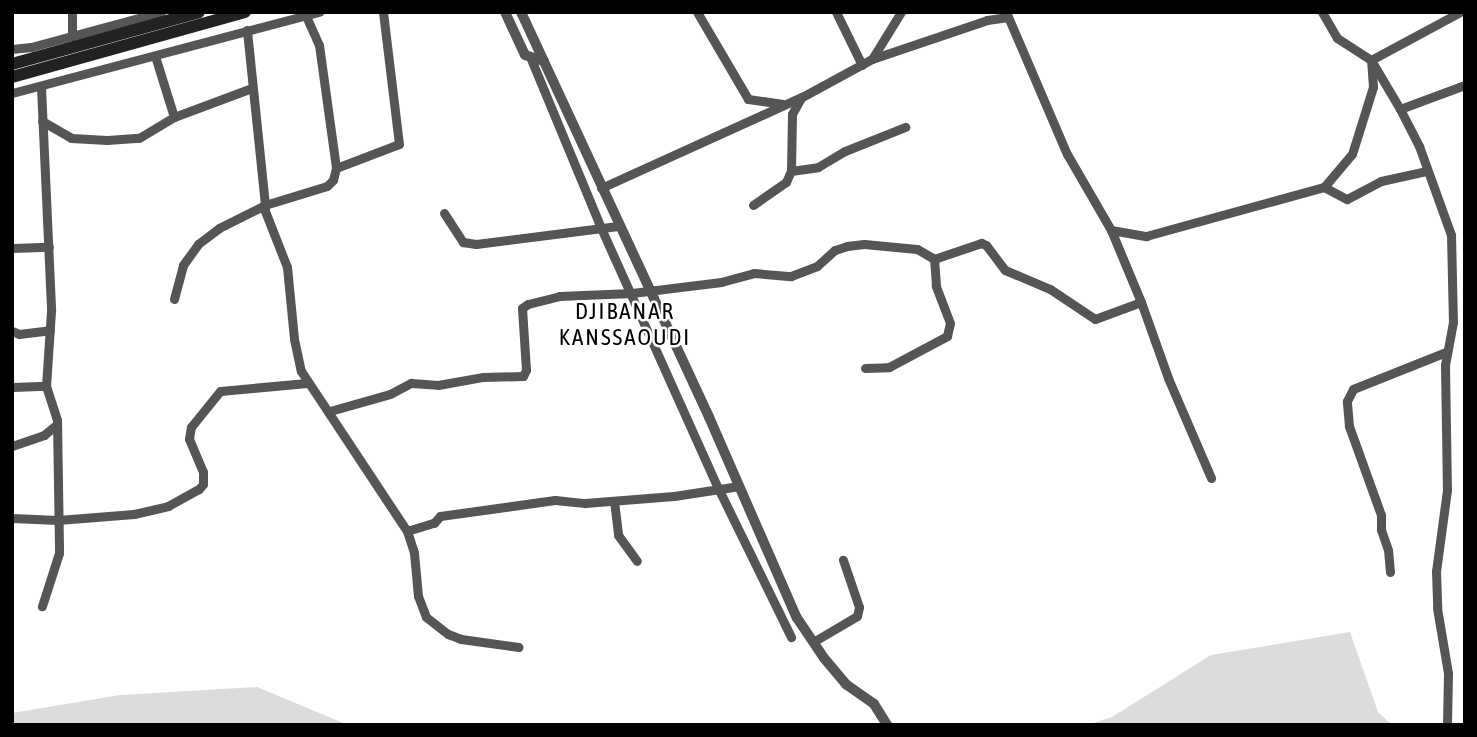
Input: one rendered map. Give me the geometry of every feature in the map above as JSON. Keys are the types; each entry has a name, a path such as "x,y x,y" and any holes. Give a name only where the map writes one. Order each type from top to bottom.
{"main road":[{"path":"12,64 157,16 200,12"},
{"path":"12,76 245,12"}],"street":[{"path":"72,12 72,36"},
{"path":"12,93 319,12"},
{"path":"336,168 399,144 383,12"},
{"path":"505,12 521,49 531,59 601,228 719,490 791,637"},
{"path":"521,12 650,290 797,618 847,685 874,704 887,725"},
{"path":"697,12 748,99 785,104"},
{"path":"836,12 862,65"},
{"path":"873,59 901,12"},
{"path":"1322,12 1337,38 1371,60 1400,109 1419,145 1426,171 1451,235 1453,322 1446,352 1447,490 1436,571 1437,608 1449,683 1447,725"},
{"path":"1371,60 1460,12"},
{"path":"601,188 802,97 873,59 1007,15 1067,154 1111,230 1142,302 1168,378 1211,478"},
{"path":"12,49 157,16"},
{"path":"174,299 179,274 198,244 219,228 265,205 327,186 332,180 336,168 319,45 306,16"},
{"path":"247,30 265,205 287,267 295,347 307,383 330,411 407,531 414,553 418,596 426,617 448,634 461,639 518,647"},
{"path":"155,56 174,117"},
{"path":"531,59 544,61"},
{"path":"1111,230 1146,236 1324,187 1352,154 1373,88 1371,60"},
{"path":"1400,109 1465,85"},
{"path":"41,87 49,247 50,330 46,386 57,424 59,553 42,606"},
{"path":"42,121 71,138 107,141 139,138 174,117 252,88"},
{"path":"753,205 786,182 791,171 792,114 802,97"},
{"path":"791,171 818,167 845,151 905,127"},
{"path":"1324,187 1347,200 1381,181 1426,171"},
{"path":"444,213 463,242 476,244 618,226"},
{"path":"934,259 975,243 986,245 1005,270 1050,289 1095,319 1142,302"},
{"path":"330,411 390,394 411,383 438,385 483,377 523,376 526,370 523,342 524,305 559,296 632,293 721,282 754,273 791,276 817,266 835,250 855,244 917,249 934,259"},
{"path":"12,248 49,247"},
{"path":"865,368 889,367 947,336 950,323 936,286 934,259"},
{"path":"12,331 50,330"},
{"path":"1390,572 1386,541 1381,530 1381,515 1349,426 1347,401 1353,389 1446,352"},
{"path":"12,518 58,520 134,514 168,506 202,487 204,477 189,439 191,427 220,391 307,383"},
{"path":"12,387 46,386"},
{"path":"12,446 44,435 57,424"},
{"path":"407,531 434,523 440,516 447,514 487,512 555,500 585,503 614,501 739,486"},
{"path":"614,501 618,535 637,561"},
{"path":"813,642 857,616 859,607 844,560"}],"shaded area":[{"path":"1350,632 1378,712 1392,725 1087,725 1112,717 1211,655"},
{"path":"257,687 348,725 12,725 12,713 120,695"}],"district":[{"name":"DJIBANAR KANSSAOUDI","path":"625,324"}]}
